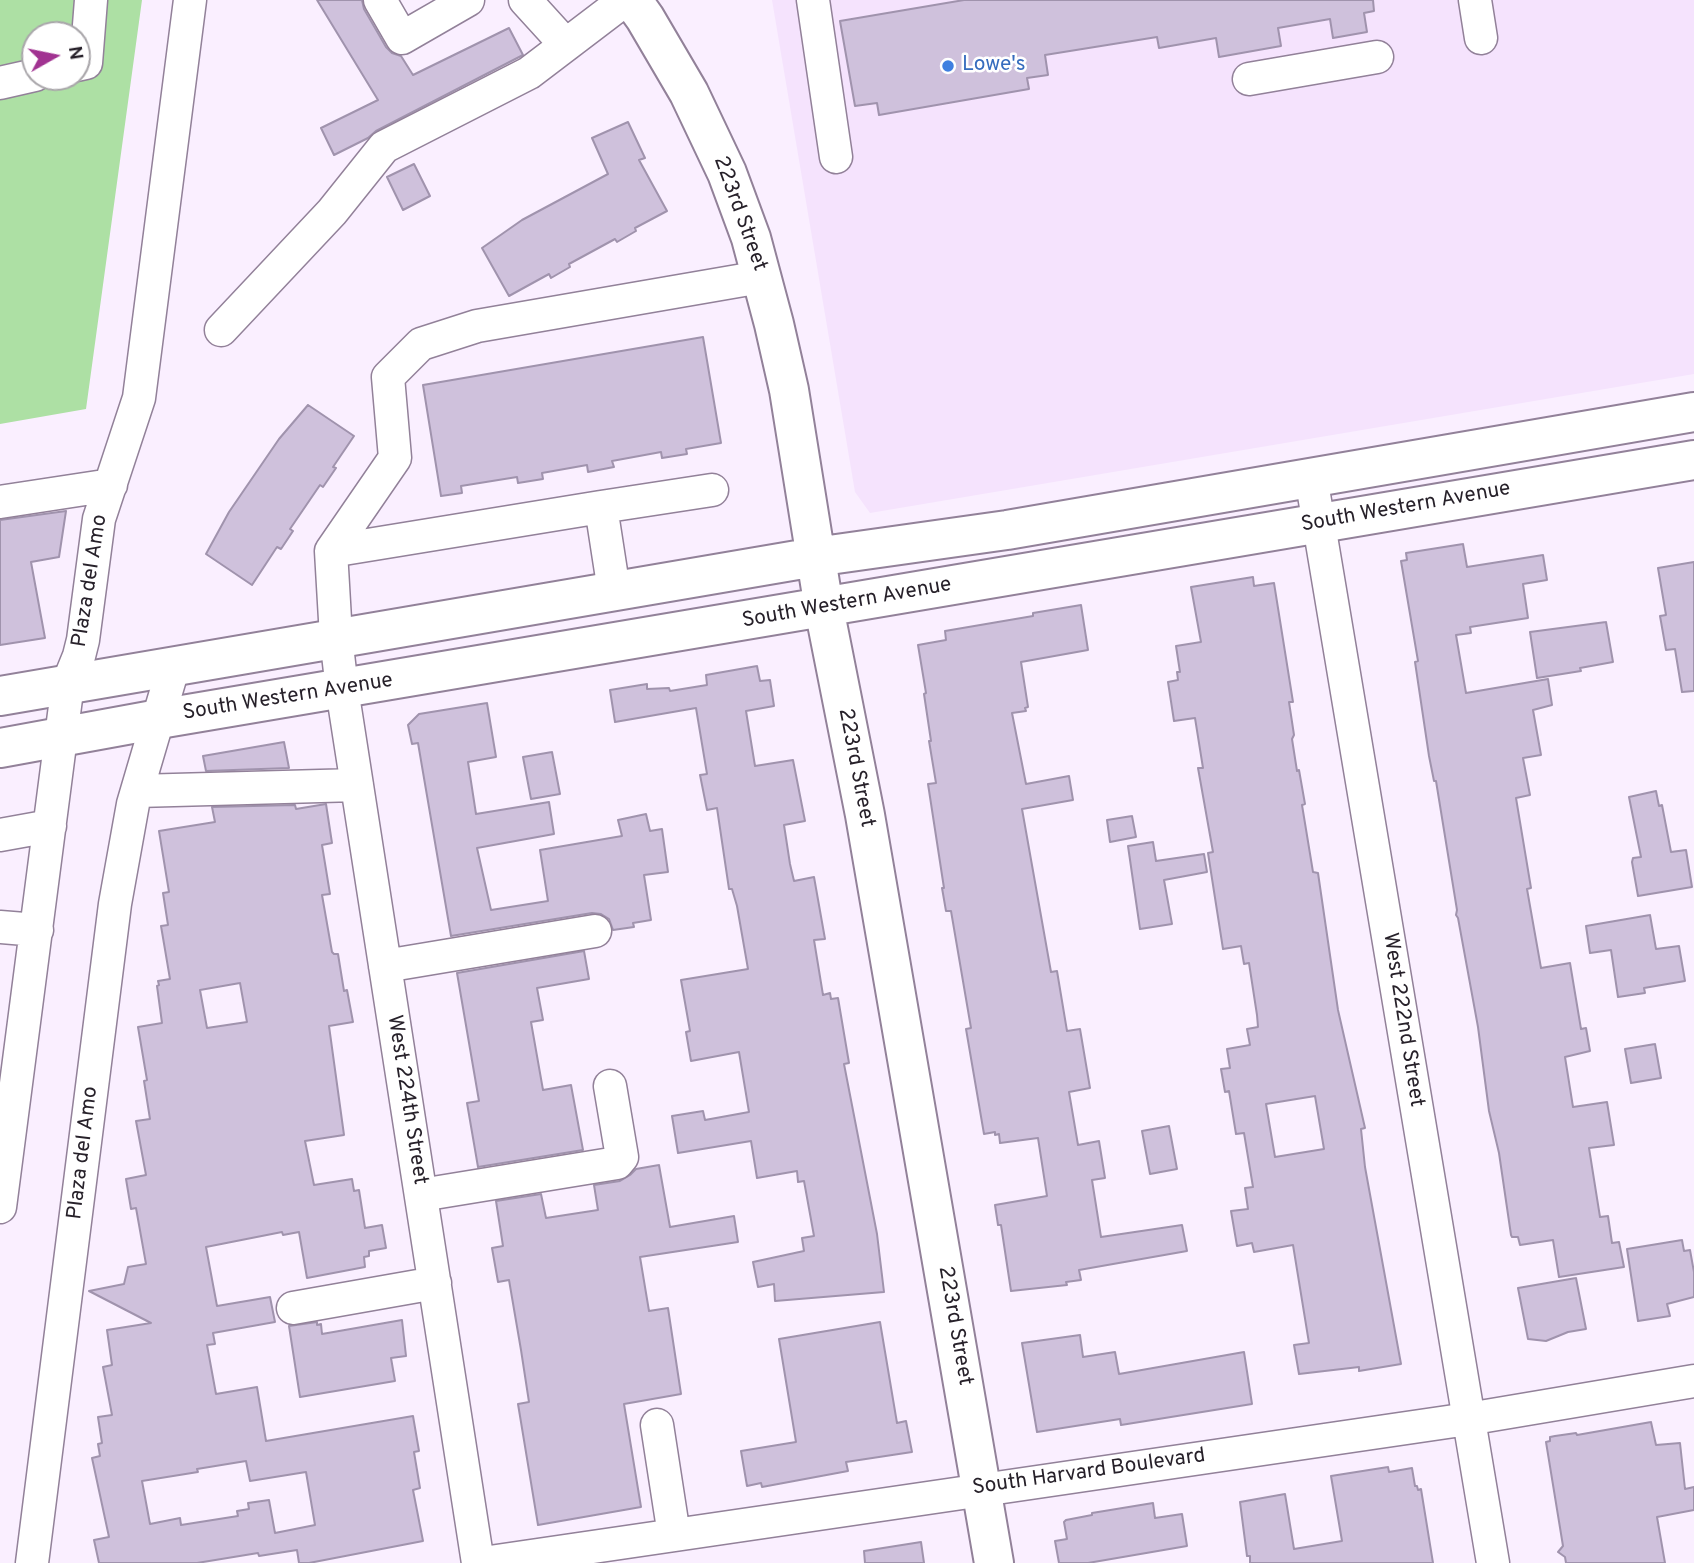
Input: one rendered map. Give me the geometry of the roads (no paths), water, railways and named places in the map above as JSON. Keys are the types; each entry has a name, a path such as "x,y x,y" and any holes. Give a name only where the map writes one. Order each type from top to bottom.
{"main road":[{"name":"223rd Street","path":"632,0 689,93 727,173 751,238 774,324 789,390 824,608 865,815 994,1563"},
{"path":"0,696 335,637 815,557 1007,530 1694,412"},
{"name":"South Western Avenue","path":"0,748 1694,460"}],"street":[{"path":"89,21 91,0"},
{"name":"Plaza del Amo","path":"0,1207 14,989 37,930 68,683 79,656 99,519 139,398 190,0"},
{"path":"380,0 402,38 468,0"},
{"path":"525,0 566,45"},
{"path":"221,330 332,212 384,147 529,74 625,0"},
{"path":"813,0 836,157"},
{"path":"1475,0 1481,38"},
{"path":"1249,79 1377,57"},
{"path":"0,83 21,78"},
{"path":"331,551 395,458 388,377 421,344 477,327 761,277"},
{"name":"West 222nd Street","path":"1311,477 1493,1563"},
{"path":"0,502 111,485"},
{"path":"331,551 712,490"},
{"path":"601,507 614,591"},
{"name":"West 224th Street","path":"331,551 335,637 342,689 481,1563"},
{"name":"Plaza del Amo","path":"33,1563 115,904 136,791 174,665"},
{"path":"136,791 357,785"},
{"path":"0,835 50,826"},
{"path":"0,926 37,930"},
{"path":"385,966 595,931"},
{"path":"421,1195 617,1164 622,1157 610,1086"},
{"path":"293,1308 435,1283"},
{"name":"South Harvard Boulevard","path":"481,1563 1468,1419 1694,1381"},
{"path":"657,1424 674,1535"}],"place":[{"name":"Lowe's","path":"948,66"}]}
